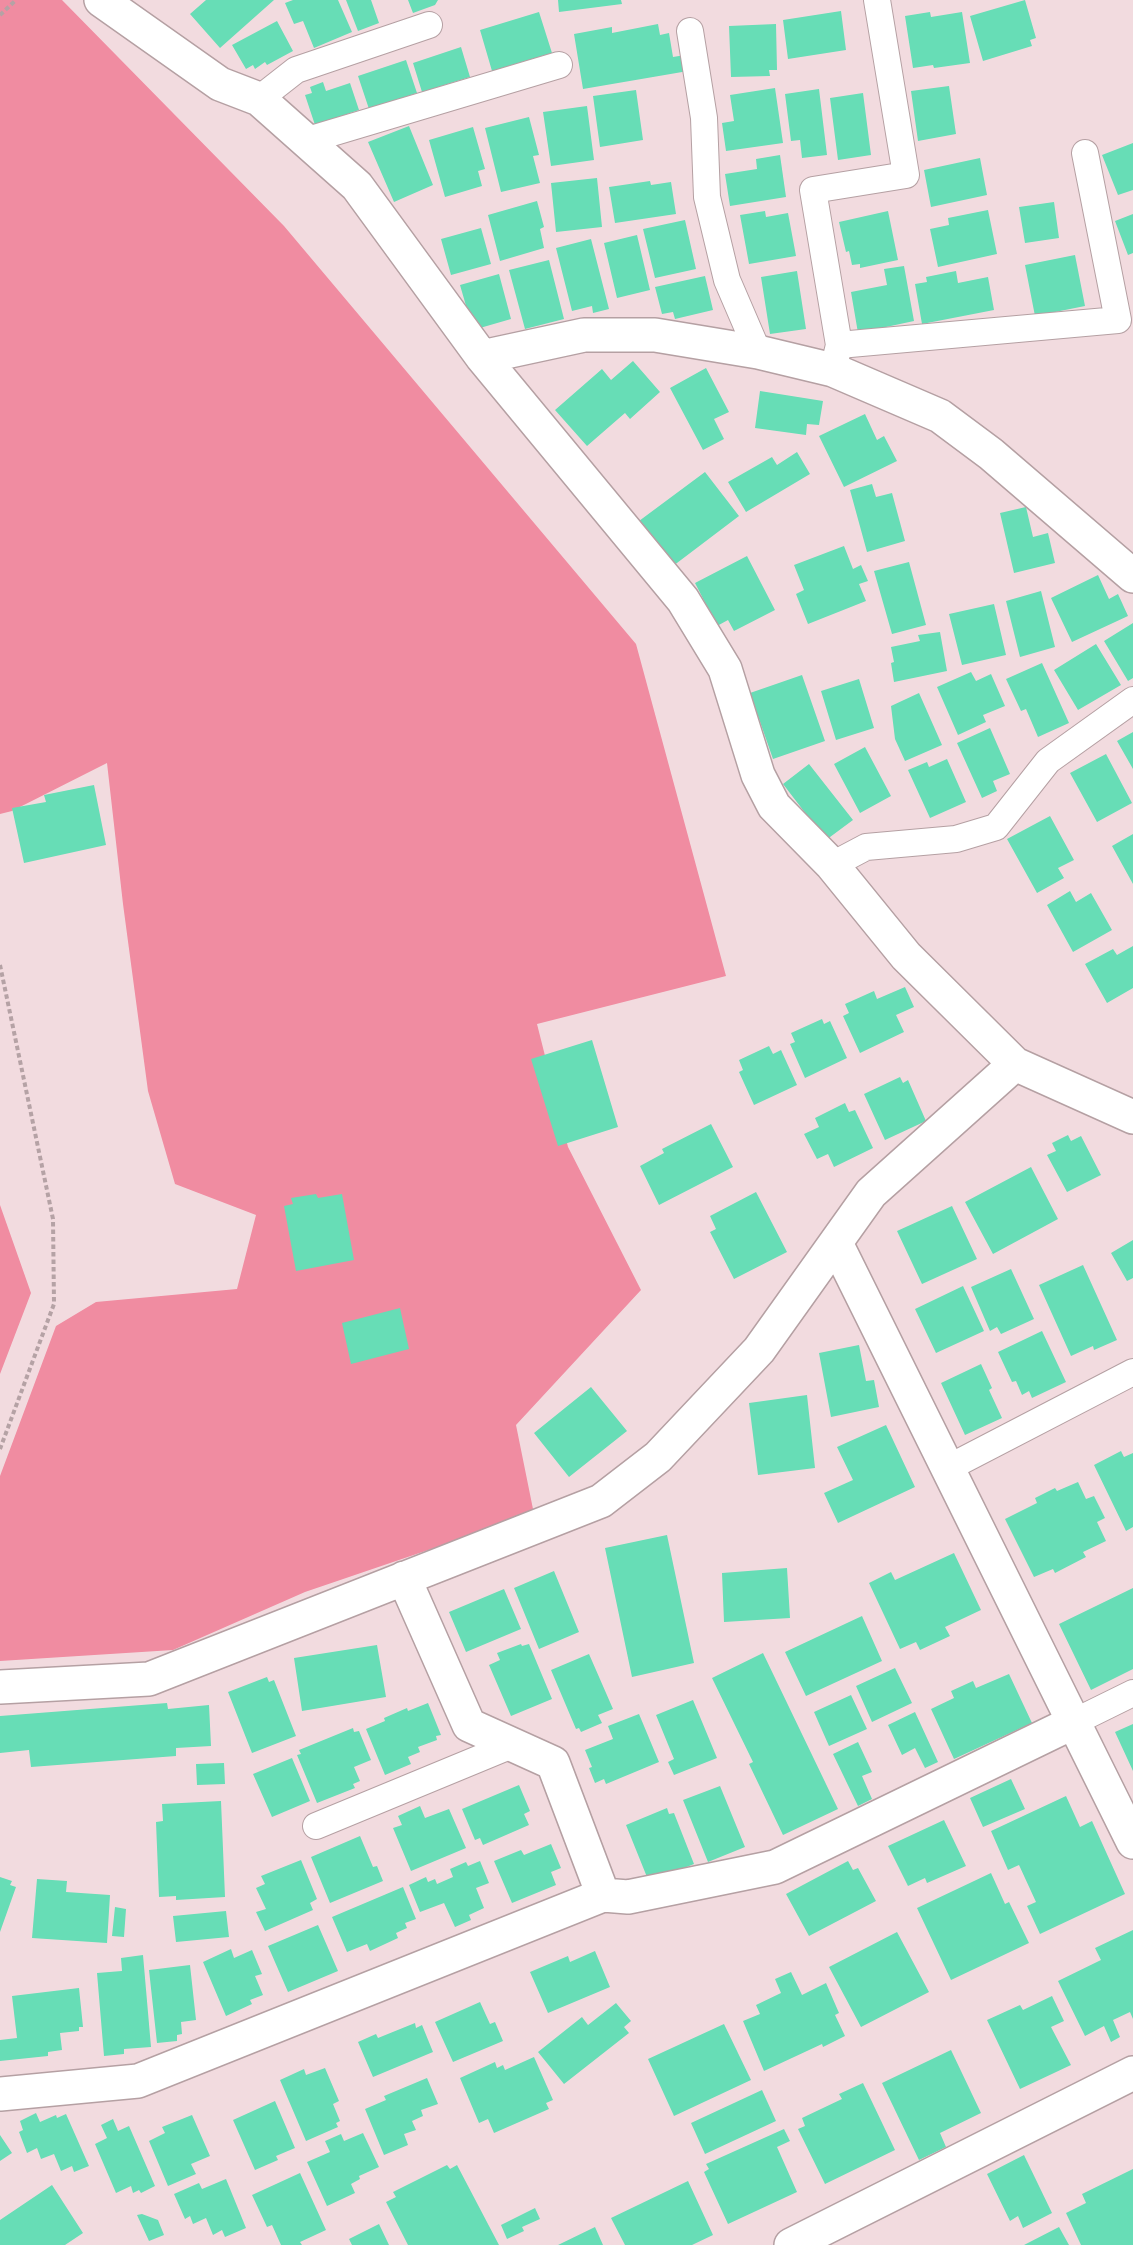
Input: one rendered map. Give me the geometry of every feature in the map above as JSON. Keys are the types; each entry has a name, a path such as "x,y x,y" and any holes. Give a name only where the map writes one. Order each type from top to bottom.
{"street":[{"path":"101,0 220,84 260,99 357,186 482,357 682,600 724,669 758,775 774,806 832,865 906,956 1015,1064 1133,1117"},
{"path":"482,357 584,335 655,335 758,352 836,358 940,416 991,454 1133,576"},
{"path":"0,1687 149,1679 601,1501 658,1457 759,1350 871,1193 1015,1064"},
{"path":"836,1243 1133,1842"},
{"path":"404,1578 469,1725 553,1763 603,1895"},
{"path":"0,2094 138,2081 603,1895 628,1898 775,1867 1074,1722"},
{"path":"791,2245 1133,2073"}],"lane":[{"path":"877,0 906,175 813,190 836,358 1118,320 1085,153"},
{"path":"260,99 296,70 429,25"},
{"path":"690,31 704,118 707,197 727,280 758,352"},
{"path":"308,140 558,65"},
{"path":"832,865 866,847 956,839 996,827 1048,761 1133,700"},
{"path":"948,1468 1133,1372"},
{"path":"1074,1722 1133,1693"},
{"path":"316,1826 512,1745"}],"path":[{"path":"0,15 16,0"},
{"path":"0,965 53,1219 54,1304 0,1449"}],"shaded area":[{"path":"0,0 62,0 284,226 636,644 726,976 537,1024 568,1147 641,1290 516,1425 534,1514 305,1592 173,1650 0,1661 0,1476 56,1326 96,1302 237,1289 256,1215 175,1184 148,1091 107,763 12,811 0,814"},
{"path":"0,1205 31,1293 0,1374"}],"building":[{"path":"206,0 274,0 220,48 190,14"},
{"path":"293,0 338,0 352,32 314,48 303,21 294,24 285,3"},
{"path":"346,0 371,0 379,23 358,31"},
{"path":"408,0 438,0 435,5 413,13"},
{"path":"558,0 621,0 622,4 559,12"},
{"path":"1025,0 1036,38 1030,40 1032,46 983,61 970,16"},
{"path":"841,11 846,50 788,59 783,20"},
{"path":"539,12 552,53 492,71 480,30"},
{"path":"930,12 931,17 962,12 970,63 934,68 933,65 913,68 905,16"},
{"path":"277,21 293,51 267,65 265,62 255,69 253,65 246,69 232,45"},
{"path":"658,24 660,35 669,33 673,57 685,55 688,71 583,89 574,34 612,27 612,33"},
{"path":"776,24 777,70 769,70 770,76 731,77 729,26"},
{"path":"461,47 470,77 422,92 413,63"},
{"path":"406,60 417,93 369,109 358,76"},
{"path":"323,82 326,91 350,83 359,110 315,125 305,95 312,93 310,87"},
{"path":"949,86 956,134 918,141 911,91"},
{"path":"775,88 783,143 726,151 722,123 734,121 730,95"},
{"path":"819,89 827,155 802,158 800,140 791,141 785,94"},
{"path":"636,90 643,140 600,147 593,96"},
{"path":"863,93 871,155 838,160 830,98"},
{"path":"587,106 594,160 551,166 543,112"},
{"path":"529,117 539,155 533,156 540,183 501,192 485,128"},
{"path":"409,126 433,185 394,202 368,142"},
{"path":"473,127 485,169 478,171 482,186 445,197 429,140"},
{"path":"1133,143 1133,190 1118,195 1102,155"},
{"path":"780,155 786,197 730,206 725,174 757,169 756,159"},
{"path":"980,158 987,195 931,207 924,170"},
{"path":"597,178 602,227 556,232 551,183"},
{"path":"650,181 651,185 671,182 676,214 615,223 609,187"},
{"path":"537,201 544,227 540,229 544,248 500,261 488,215"},
{"path":"1054,202 1059,238 1025,243 1019,207"},
{"path":"988,210 997,254 938,267 930,229 949,225 948,218"},
{"path":"765,211 766,217 788,213 796,256 749,264 740,215"},
{"path":"888,211 898,260 860,268 860,264 852,265 849,251 846,252 839,222"},
{"path":"1133,214 1133,253 1128,255 1115,221"},
{"path":"685,220 696,269 655,278 643,229"},
{"path":"481,228 491,264 451,275 441,239"},
{"path":"637,235 650,290 617,298 604,243"},
{"path":"591,239 609,309 593,313 592,306 572,311 556,248"},
{"path":"1075,255 1085,306 1035,316 1025,265"},
{"path":"549,260 564,319 525,329 509,270"},
{"path":"904,266 914,321 858,333 851,292 887,285 884,269"},
{"path":"797,271 806,329 770,334 761,277"},
{"path":"956,271 958,283 988,277 994,310 922,324 915,284 927,282 926,277"},
{"path":"499,274 511,319 473,330 460,285"},
{"path":"705,276 713,310 675,319 673,312 662,314 655,287"},
{"path":"633,361 660,392 630,419 625,413 587,446 555,410 602,369 611,380"},
{"path":"706,368 729,412 714,419 724,439 703,450 670,388"},
{"path":"760,391 823,401 819,425 807,424 806,435 755,428"},
{"path":"865,414 877,440 884,436 897,461 844,487 819,436"},
{"path":"797,452 810,474 746,512 728,482 772,457 777,465"},
{"path":"705,472 739,516 673,566 639,521"},
{"path":"872,484 876,497 892,493 905,541 867,552 850,490"},
{"path":"1026,507 1033,537 1048,533 1055,563 1014,573 1000,513"},
{"path":"844,546 853,569 861,565 868,581 859,584 866,601 808,624 796,594 804,590 794,565"},
{"path":"747,556 775,610 734,631 728,620 717,626 695,583"},
{"path":"909,562 926,625 892,634 874,571"},
{"path":"1098,575 1109,599 1118,594 1128,616 1072,642 1051,598"},
{"path":"1041,591 1055,647 1020,657 1006,601"},
{"path":"994,604 1006,655 962,665 949,614"},
{"path":"1133,623 1133,678 1128,681 1104,641"},
{"path":"940,632 947,671 894,682 891,647 920,641 918,635"},
{"path":"1096,644 1121,685 1078,710 1054,670"},
{"path":"1042,663 1069,723 1038,737 1026,709 1021,711 1006,679"},
{"path":"971,672 976,681 991,674 1005,706 983,715 986,722 958,735 937,687"},
{"path":"802,675 825,741 773,759 750,693"},
{"path":"859,679 874,728 836,740 821,691"},
{"path":"919,693 942,745 905,761 895,739 891,706"},
{"path":"990,728 1010,774 993,781 997,791 982,798 957,743"},
{"path":"1133,732 1133,769 1117,741"},
{"path":"865,747 891,796 860,813 834,764"},
{"path":"1106,754 1132,803 1097,822 1070,773"},
{"path":"947,759 966,802 930,818 908,770 927,762 929,767"},
{"path":"809,764 853,820 826,840 783,784"},
{"path":"94,785 106,845 24,863 12,808 46,802 44,795"},
{"path":"1050,816 1074,860 1058,868 1064,878 1037,893 1007,839"},
{"path":"1133,834 1133,884 1112,846"},
{"path":"1070,891 1076,902 1091,893 1112,930 1073,952 1047,905"},
{"path":"1133,946 1133,988 1107,1003 1085,964 1113,949 1117,955"},
{"path":"905,987 914,1007 896,1015 904,1032 860,1053 843,1016 849,1013 845,1004 874,991 877,999"},
{"path":"822,1019 824,1024 830,1021 847,1058 805,1078 790,1044 795,1042 791,1033"},
{"path":"592,1040 618,1127 558,1146 531,1059"},
{"path":"769,1046 773,1054 781,1050 797,1085 754,1105 739,1072 743,1070 739,1060"},
{"path":"900,1077 903,1083 908,1080 926,1121 885,1140 864,1094"},
{"path":"845,1103 849,1112 855,1110 873,1148 834,1167 828,1154 817,1159 804,1134 819,1127 815,1118"},
{"path":"711,1124 733,1167 659,1205 640,1166 664,1153 662,1149"},
{"path":"1068,1135 1071,1141 1081,1136 1101,1175 1067,1192 1047,1155 1056,1151 1052,1143"},
{"path":"1031,1167 1058,1219 993,1254 965,1202"},
{"path":"756,1192 787,1252 734,1279 710,1232 716,1229 710,1216"},
{"path":"316,1194 318,1198 342,1194 354,1260 296,1271 284,1206 293,1204 291,1198"},
{"path":"952,1206 977,1259 922,1284 897,1231"},
{"path":"1133,1240 1133,1278 1127,1281 1111,1253"},
{"path":"1083,1265 1117,1340 1094,1350 1093,1346 1071,1356 1039,1285"},
{"path":"1011,1269 1034,1319 1001,1334 997,1327 990,1331 971,1287"},
{"path":"963,1286 984,1331 936,1353 915,1309"},
{"path":"400,1308 409,1349 351,1364 342,1323"},
{"path":"1042,1331 1066,1382 1032,1398 1029,1391 1022,1395 1016,1381 1012,1382 998,1352"},
{"path":"859,1345 866,1381 874,1380 879,1407 831,1417 819,1353"},
{"path":"981,1364 992,1388 989,1390 1002,1418 965,1435 941,1383"},
{"path":"591,1387 627,1431 569,1477 534,1433"},
{"path":"807,1395 815,1468 758,1475 749,1403"},
{"path":"886,1425 915,1487 838,1523 824,1493 853,1480 837,1447"},
{"path":"1121,1451 1124,1457 1133,1453 1133,1527 1126,1531 1094,1465"},
{"path":"1078,1482 1086,1499 1094,1496 1105,1518 1097,1522 1106,1541 1083,1552 1086,1557 1055,1573 1053,1569 1034,1577 1005,1519 1037,1503 1035,1498 1055,1488 1057,1491"},
{"path":"667,1535 694,1663 632,1677 605,1548"},
{"path":"954,1553 981,1610 945,1627 950,1636 920,1650 916,1642 900,1649 869,1583 891,1572 895,1580"},
{"path":"787,1568 790,1618 724,1622 722,1573"},
{"path":"554,1571 579,1632 539,1649 514,1588"},
{"path":"1133,1588 1133,1669 1091,1690 1059,1624"},
{"path":"504,1589 521,1629 466,1652 449,1612"},
{"path":"862,1616 882,1661 806,1696 785,1652"},
{"path":"521,1644 522,1646 529,1644 552,1699 511,1716 489,1665 500,1660 497,1653"},
{"path":"377,1645 386,1697 302,1711 294,1658"},
{"path":"763,1653 838,1809 783,1835 749,1764 753,1762 712,1678"},
{"path":"589,1654 613,1709 598,1715 602,1723 581,1732 579,1728 576,1729 551,1670"},
{"path":"895,1668 912,1703 872,1722 856,1686"},
{"path":"1009,1674 1032,1723 954,1759 931,1709 954,1698 951,1691 973,1681 976,1688"},
{"path":"267,1677 269,1682 274,1680 296,1736 252,1753 228,1692"},
{"path":"851,1695 867,1729 829,1746 814,1712"},
{"path":"693,1700 717,1758 674,1775 668,1762 674,1759 656,1715"},
{"path":"167,1703 168,1709 209,1705 211,1746 176,1748 176,1756 31,1767 29,1750 0,1753 0,1716"},
{"path":"428,1703 441,1735 436,1736 437,1740 418,1747 420,1752 408,1757 411,1764 385,1775 366,1729 407,1708 408,1711"},
{"path":"915,1712 938,1762 925,1768 915,1748 902,1755 888,1725"},
{"path":"639,1714 659,1762 606,1784 604,1779 595,1783 585,1750 613,1739 608,1726"},
{"path":"1133,1724 1133,1771 1115,1732"},
{"path":"353,1728 354,1732 359,1731 371,1760 354,1767 360,1781 353,1784 355,1788 317,1803 297,1755 301,1754 299,1750"},
{"path":"858,1742 872,1772 862,1776 872,1799 858,1806 833,1754"},
{"path":"292,1758 310,1801 272,1817 253,1774"},
{"path":"224,1763 225,1784 197,1785 196,1764"},
{"path":"1011,1779 1025,1809 983,1827 970,1798"},
{"path":"519,1785 530,1811 524,1814 529,1825 483,1845 480,1838 475,1840 462,1809"},
{"path":"720,1786 745,1847 708,1862 683,1800"},
{"path":"1066,1796 1080,1827 1092,1821 1125,1894 1040,1934 1027,1906 1036,1902 1019,1865 1008,1870 991,1831"},
{"path":"221,1801 225,1897 176,1900 176,1896 159,1897 156,1822 163,1821 162,1804"},
{"path":"420,1806 425,1818 449,1809 466,1848 411,1871 393,1828 402,1825 398,1816"},
{"path":"667,1808 669,1814 674,1813 694,1864 649,1882 626,1825"},
{"path":"944,1820 966,1866 927,1883 925,1878 908,1886 888,1846"},
{"path":"360,1836 373,1867 377,1866 383,1881 330,1903 311,1857"},
{"path":"551,1844 561,1868 551,1872 556,1885 512,1903 494,1861 521,1850 524,1855"},
{"path":"301,1860 317,1899 310,1903 313,1910 265,1931 256,1912 266,1909 256,1888 265,1884 261,1876"},
{"path":"480,1861 489,1883 476,1888 484,1908 469,1915 471,1920 455,1927 444,1903 420,1912 409,1885 426,1877 428,1882 435,1879 437,1884 453,1877 450,1869 466,1862 468,1866"},
{"path":"848,1861 853,1870 858,1868 876,1901 809,1936 786,1894"},
{"path":"991,1873 1005,1904 1009,1902 1029,1943 951,1980 917,1908"},
{"path":"0,1877 12,1881 10,1885 16,1887 0,1932"},
{"path":"37,1879 67,1881 66,1892 110,1895 107,1943 32,1938"},
{"path":"403,1887 416,1919 405,1923 407,1928 396,1933 398,1938 370,1951 367,1944 347,1952 332,1917"},
{"path":"115,1907 126,1909 124,1937 112,1936"},
{"path":"226,1911 229,1937 176,1942 173,1916"},
{"path":"318,1925 338,1971 288,1992 268,1946"},
{"path":"1133,1930 1133,2019 1130,2012 1113,2020 1120,2037 1111,2042 1104,2026 1085,2036 1058,1981 1101,1960 1095,1948"},
{"path":"897,1932 929,1992 861,2027 829,1967"},
{"path":"231,1949 234,1958 252,1950 262,1974 255,1976 263,1995 250,2000 252,2004 226,2016 203,1962"},
{"path":"595,1951 610,1987 548,2013 530,1972 568,1956 570,1962"},
{"path":"143,1955 151,2047 124,2049 124,2054 104,2056 97,1973 122,1971 121,1958"},
{"path":"190,1965 196,2020 181,2022 182,2034 177,2035 177,2041 157,2043 149,1970"},
{"path":"791,1972 802,1995 826,1983 839,2013 835,2015 845,2036 764,2071 743,2021 760,2014 756,2005 781,1993 775,1979"},
{"path":"79,1988 83,2027 79,2027 79,2031 60,2033 62,2050 48,2052 48,2056 0,2061 0,2040 17,2038 12,1996"},
{"path":"1052,1996 1064,2021 1051,2027 1071,2065 1020,2089 987,2020 1020,2005 1023,2010"},
{"path":"480,2002 490,2024 495,2022 503,2041 453,2062 435,2022"},
{"path":"616,2003 631,2021 624,2027 629,2033 564,2084 538,2052 582,2017 588,2025"},
{"path":"415,2023 416,2028 422,2025 433,2052 373,2077 358,2042 376,2034 378,2038"},
{"path":"724,2024 751,2080 674,2116 648,2059"},
{"path":"951,2050 981,2113 940,2133 946,2147 919,2160 882,2083"},
{"path":"534,2057 553,2100 546,2103 549,2109 494,2133 488,2119 479,2123 460,2078 495,2062 497,2068 503,2065 505,2070"},
{"path":"325,2068 339,2101 333,2104 340,2121 336,2123 338,2127 306,2141 280,2080 304,2069 306,2075"},
{"path":"427,2078 438,2104 421,2110 423,2116 412,2121 416,2130 404,2134 408,2145 384,2155 365,2109 386,2100 384,2096"},
{"path":"863,2083 895,2150 825,2184 798,2129 805,2126 802,2118 842,2099 839,2094"},
{"path":"762,2090 776,2121 705,2154 691,2123"},
{"path":"275,2101 295,2148 276,2156 278,2160 255,2170 233,2120"},
{"path":"36,2113 40,2122 56,2115 57,2118 66,2114 89,2166 74,2172 72,2166 61,2171 54,2154 41,2159 37,2148 27,2153 19,2132 23,2130 20,2121"},
{"path":"192,2115 210,2156 191,2164 196,2174 168,2186 149,2141 165,2133 162,2127"},
{"path":"113,2119 118,2131 129,2126 155,2186 141,2193 139,2190 133,2193 131,2186 116,2193 95,2144 107,2138 101,2125"},
{"path":"784,2129 790,2141 777,2147 797,2192 728,2224 704,2172 709,2169 706,2164"},
{"path":"363,2133 379,2167 359,2176 360,2179 351,2184 355,2193 327,2206 307,2162 330,2152 325,2141 341,2134 344,2141"},
{"path":"0,2135 12,2153 0,2161"},
{"path":"1024,2155 1052,2213 1023,2228 1018,2216 1010,2221 987,2174"},
{"path":"447,2165 450,2169 457,2165 499,2245 408,2245 386,2202 396,2197 393,2192"},
{"path":"1133,2169 1133,2245 1081,2245 1066,2213 1086,2203 1082,2194"},
{"path":"300,2173 326,2230 300,2242 302,2245 281,2245 272,2225 267,2227 252,2195"},
{"path":"226,2179 246,2228 225,2237 222,2230 213,2235 206,2218 193,2224 190,2216 185,2219 174,2194 199,2183 202,2189"},
{"path":"688,2181 713,2235 692,2245 625,2245 611,2218"},
{"path":"52,2185 83,2233 65,2245 0,2245 0,2220"},
{"path":"535,2208 540,2219 522,2227 524,2231 507,2239 501,2225"},
{"path":"142,2214 158,2220 164,2235 149,2241 137,2215"},
{"path":"379,2224 389,2245 352,2245 349,2239"},
{"path":"595,2227 603,2245 558,2245"},
{"path":"1059,2227 1069,2245 1024,2245"}]}
